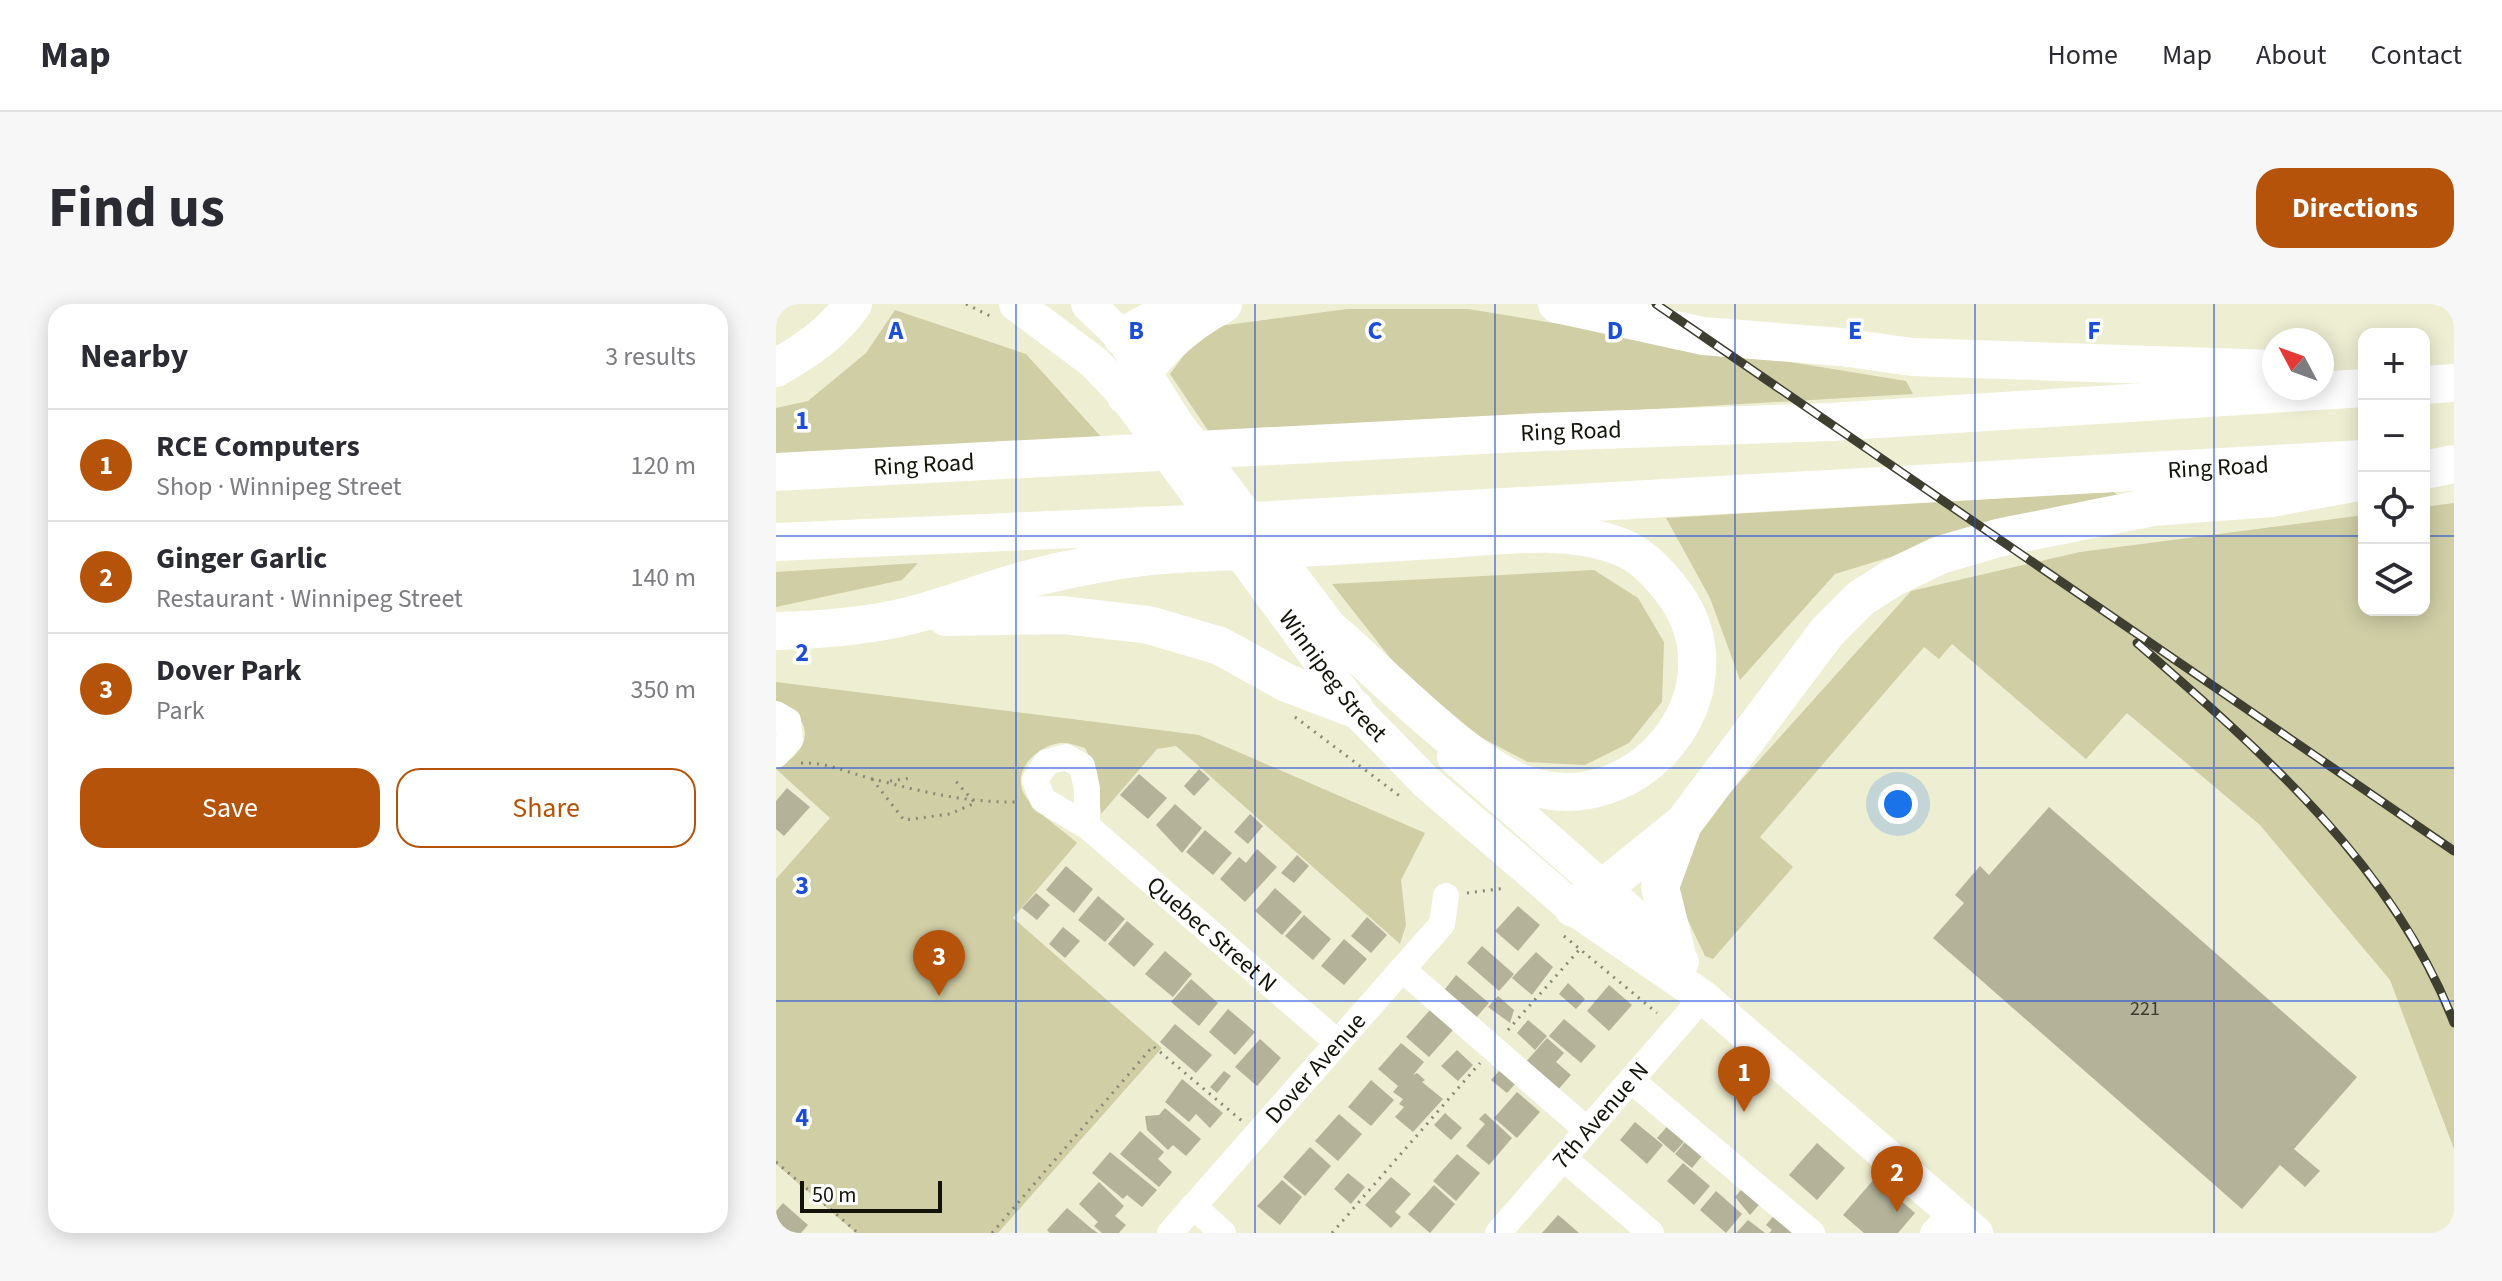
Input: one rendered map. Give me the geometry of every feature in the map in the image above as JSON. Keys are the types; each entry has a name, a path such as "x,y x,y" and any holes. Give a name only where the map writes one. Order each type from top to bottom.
{"highway":[{"path":"1122,337 1181,304"},
{"path":"1135,382 1189,323 1223,304"},
{"path":"1557,304 1703,336 1841,347 1912,357 2262,369"},
{"path":"776,368 811,348 845,310"},
{"path":"2334,372 2358,373"},
{"path":"2430,376 2454,377"},
{"path":"2430,385 2454,383"},
{"name":"Ring Road","path":"776,472 1541,432 1831,422 2358,388"},
{"path":"2430,455 2454,454"},
{"name":"Ring Road","path":"776,542 1236,522 1575,500 2358,459"},
{"path":"2430,469 2454,464"},
{"path":"1578,909 1683,824 1827,632 1861,598 1894,577 1955,550 2106,516 2152,507 2271,498 2358,482"},
{"path":"776,631 845,627 900,618 1027,579 1123,560 1523,534 1591,539 1623,547 1651,566 1674,594 1688,622 1695,650 1694,682 1687,711 1672,739 1648,765 1624,781 1598,788 1554,792 1523,784 1470,752 1333,632"},
{"path":"900,618 1063,615 1149,625 1220,646 1287,683 1355,709"},
{"path":"1676,952 1660,887 1683,824"}],"main road":[{"name":"Winnipeg Street","path":"1016,304 1095,363 1135,382"},
{"name":"Winnipeg Street","path":"1090,305 1122,337 1135,382 1162,425 1271,573 1355,709 1426,782 1578,909 1703,997 1954,1226"},
{"name":"Winnipeg Street","path":"1271,573 1333,632 1578,909 1676,952 1703,997"}],"street":[{"path":"776,714 788,721 790,740 777,754"},
{"path":"1040,792 1035,780 1047,762 1066,757 1082,766 1087,789 1087,826"},
{"name":"Quebec Street N","path":"1040,792 1043,800 1087,826 1337,1042"},
{"name":"Dover Avenue","path":"1170,1233 1442,924 1446,896"},
{"path":"1402,969 1587,1130"},
{"name":"7th Avenue N","path":"1498,1233 1703,997"},
{"path":"1631,1080 1812,1233"},
{"path":"1563,1158 1651,1233"},
{"path":"1193,1206 1223,1233"}],"path":[{"path":"777,754 801,763 844,767 872,779 975,803 1028,802 1040,792"},
{"path":"887,781 911,778"},
{"path":"953,778 975,803"},
{"path":"872,779 904,820 950,814 975,803"},
{"path":"1446,896 1505,887 1516,896"},
{"path":"1332,1233 1580,949 1578,909"},
{"path":"1580,949 1675,1029"},
{"path":"992,1233 1153,1046 1257,1133"},
{"path":"776,1162 858,1233"}],"green space":[{"path":"1347,309 1468,309 1906,381 1913,394 1211,435 1170,374 1204,328"},
{"path":"895,310 1026,354 1104,440 776,461 776,408 808,401 866,353"},
{"path":"2113,492 2125,499 2005,522 1835,574 1740,680 1710,598 1666,518"},
{"path":"2454,503 2454,1149 2390,980 2260,825 2127,713 2086,759 1952,644 1939,659 1924,647 1760,837 1793,867 1713,959 1705,956 1674,891 1700,826 1911,591 2080,552 2358,516 2358,616 2430,616 2430,506"},
{"path":"918,563 902,580 776,607 776,572"},
{"path":"1594,570 1638,598 1664,642 1662,702 1629,743 1585,765 1528,762 1461,727 1406,678 1332,584"},
{"path":"776,682 1199,735 1425,833 1401,880 1406,925 1400,944 1176,746 1157,749 1101,814 1097,771 1085,748 1063,743 1041,750 1026,764 1022,773 1023,791 1040,812 1077,843 1013,918 1162,1048 998,1233 856,1233 776,1164 776,879 830,818 776,769 797,753 805,735 799,717 776,702"}],"building":[{"path":"1199,769 1210,779 1194,796 1184,786"},
{"path":"1139,774 1167,798 1148,819 1120,795"},
{"path":"787,788 810,807 784,836 776,829 776,801"},
{"path":"1175,804 1202,828 1182,853 1156,825"},
{"path":"2049,807 2357,1077 2294,1149 2320,1171 2305,1187 2280,1165 2242,1209 1933,938 1964,903 1955,895 1980,866 1989,875"},
{"path":"1250,814 1263,826 1248,844 1234,832"},
{"path":"1205,830 1232,853 1213,875 1186,852"},
{"path":"1257,849 1277,867 1245,902 1220,879 1239,857 1246,863"},
{"path":"1297,855 1309,866 1294,883 1281,873"},
{"path":"1066,866 1093,889 1074,913 1046,890"},
{"path":"1275,888 1302,912 1282,935 1255,911"},
{"path":"1036,893 1050,905 1037,920 1022,908"},
{"path":"1098,896 1125,919 1105,942 1078,920"},
{"path":"1518,906 1540,925 1518,951 1495,931"},
{"path":"1304,915 1331,939 1313,960 1285,936"},
{"path":"1367,917 1387,935 1371,953 1351,936"},
{"path":"1127,921 1154,944 1134,967 1108,944"},
{"path":"1063,927 1080,941 1065,958 1049,944"},
{"path":"1344,939 1367,959 1344,985 1321,966"},
{"path":"1482,946 1514,974 1499,991 1467,963"},
{"path":"1165,951 1192,974 1173,997 1145,974"},
{"path":"1536,952 1553,967 1532,995 1512,978"},
{"path":"1456,975 1489,1003 1474,1020 1442,993"},
{"path":"1191,979 1218,1003 1199,1026 1171,1002"},
{"path":"1568,983 1585,999 1576,1009 1559,994"},
{"path":"1609,985 1632,1005 1609,1031 1587,1011"},
{"path":"1498,996 1514,1010 1510,1023 1488,1007"},
{"path":"1228,1009 1255,1032 1235,1055 1209,1032"},
{"path":"1430,1010 1453,1030 1429,1057 1406,1037"},
{"path":"1564,1019 1596,1046 1581,1063 1549,1036"},
{"path":"1528,1020 1547,1036 1535,1050 1517,1033"},
{"path":"1175,1024 1212,1055 1196,1073 1160,1042"},
{"path":"1547,1038 1564,1053 1556,1062 1571,1075 1556,1092 1524,1064"},
{"path":"1260,1039 1281,1058 1257,1086 1235,1067"},
{"path":"1401,1043 1424,1062 1413,1075 1417,1073 1425,1080 1422,1082 1443,1099 1413,1132 1395,1117 1404,1107 1399,1104 1403,1099 1393,1092 1398,1086 1378,1069"},
{"path":"1457,1050 1473,1065 1458,1081 1441,1066"},
{"path":"1501,1069 1517,1082 1507,1093 1491,1080"},
{"path":"1224,1071 1231,1076 1217,1093 1210,1087"},
{"path":"1182,1079 1223,1113 1210,1128 1196,1114 1189,1122 1165,1102"},
{"path":"1371,1080 1394,1100 1371,1126 1348,1107"},
{"path":"1517,1092 1540,1112 1517,1138 1494,1118"},
{"path":"1165,1108 1201,1139 1186,1156 1173,1145 1168,1150 1147,1130 1145,1116 1159,1115"},
{"path":"1445,1113 1462,1128 1451,1140 1434,1125"},
{"path":"1485,1113 1512,1138 1489,1165 1466,1146 1485,1124 1479,1119"},
{"path":"1339,1114 1362,1134 1338,1161 1315,1141"},
{"path":"1673,1120 1690,1135 1674,1153 1657,1138"},
{"path":"1635,1122 1663,1145 1647,1164 1620,1140"},
{"path":"1140,1131 1164,1152 1158,1159 1172,1172 1159,1187 1120,1154"},
{"path":"1690,1136 1707,1150 1692,1168 1675,1154"},
{"path":"1817,1143 1845,1168 1817,1200 1789,1175"},
{"path":"1310,1147 1331,1166 1305,1196 1283,1177"},
{"path":"1110,1152 1157,1190 1142,1207 1127,1195 1123,1199 1092,1173"},
{"path":"1457,1154 1480,1173 1456,1201 1433,1181"},
{"path":"1683,1163 1710,1186 1694,1205 1667,1181"},
{"path":"1348,1173 1365,1187 1351,1204 1334,1189"},
{"path":"1391,1177 1411,1194 1395,1212 1401,1217 1391,1228 1365,1205"},
{"path":"1875,1178 1915,1213 1898,1233 1864,1233 1843,1215"},
{"path":"1282,1180 1302,1197 1280,1225 1257,1206"},
{"path":"1099,1182 1124,1206 1115,1216 1126,1225 1119,1233 1102,1233 1094,1226 1098,1222 1079,1204"},
{"path":"1746,1184 1764,1199 1750,1215 1735,1197"},
{"path":"1434,1185 1455,1204 1430,1233 1408,1214"},
{"path":"1716,1191 1742,1214 1726,1233 1700,1210"},
{"path":"783,1203 808,1225 801,1233 783,1233 776,1227 776,1211"},
{"path":"1067,1208 1098,1233 1050,1233 1047,1230"},
{"path":"1776,1213 1796,1228 1791,1233 1769,1233 1772,1230 1766,1225"},
{"path":"1558,1215 1563,1219 1579,1233 1542,1233"},
{"path":"1748,1220 1765,1233 1736,1233"}],"railway":[{"path":"1656,304 2454,851"},
{"path":"2137,643 2276,769 2360,862 2396,912 2428,966 2454,1023"}],"place":[{"name":"Dover Park","path":"939,996"},
{"name":"RCE Computers","path":"1744,1112"},
{"name":"Ginger Garlic","path":"1897,1212"}]}
